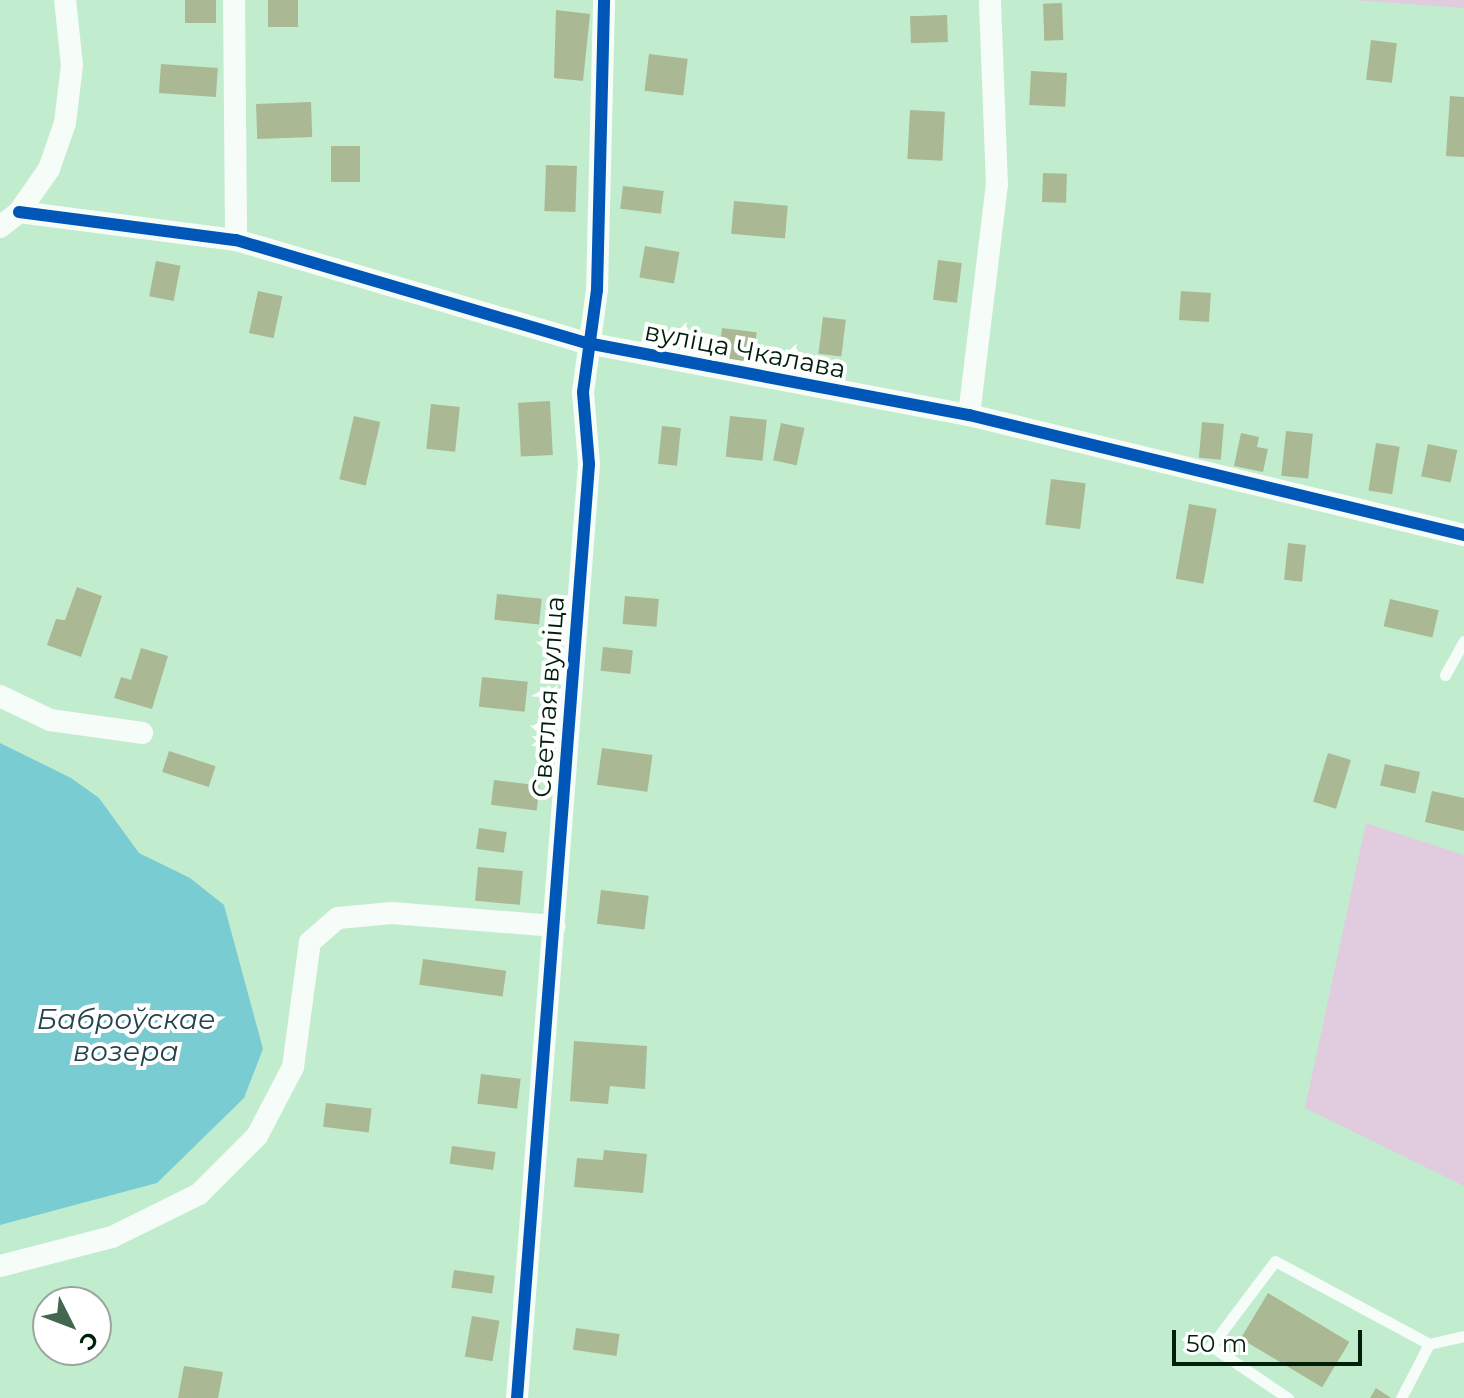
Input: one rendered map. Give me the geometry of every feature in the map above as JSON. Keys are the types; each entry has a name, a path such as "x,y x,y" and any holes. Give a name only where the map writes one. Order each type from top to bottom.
{"street":[{"path":"0,227 19,212 49,169 65,123 72,65 65,0"},
{"path":"234,0 236,240"},
{"name":"Светлая вуліца","path":"517,1398 589,464 583,392 587,343 597,290 604,0"},
{"path":"969,415 997,185 990,0"},
{"name":"вуліца Чкалава","path":"19,212 236,240 587,343 969,415 1453,533"},
{"path":"0,696 50,720 142,733"},
{"path":"0,1266 112,1237 199,1194 257,1136 293,1067 310,942 338,918 392,913 554,926"}],"lane":[{"path":"1453,533 1464,545"},
{"path":"1445,675 1464,641"},
{"path":"1288,1398 1211,1346 1275,1261 1429,1344 1464,1336"},
{"path":"1401,1398 1429,1344"}],"shaded area":[{"path":"1352,0 1464,0 1464,8"},
{"path":"1366,823 1464,855 1464,1186 1305,1108"}],"water":[{"name":"Баброўскае возера","path":"0,743 71,778 99,798 139,853 190,878 224,905 263,1049 244,1098 157,1183 0,1225"}],"building":[{"path":"185,0 216,0 216,23 185,23"},
{"path":"268,0 298,0 298,27 268,27"},
{"path":"1062,3 1063,40 1044,41 1043,4"},
{"path":"556,10 590,14 583,81 554,78"},
{"path":"947,15 948,42 911,43 910,16"},
{"path":"1371,40 1397,43 1392,83 1366,80"},
{"path":"649,54 688,59 683,95 644,91"},
{"path":"161,64 218,68 216,97 159,93"},
{"path":"1031,71 1067,73 1065,107 1029,105"},
{"path":"1450,96 1464,97 1464,157 1446,156"},
{"path":"311,102 312,137 257,139 256,104"},
{"path":"910,110 945,112 942,161 907,159"},
{"path":"331,146 360,146 360,182 331,182"},
{"path":"546,165 577,166 575,212 544,211"},
{"path":"1043,173 1067,174 1066,203 1042,202"},
{"path":"623,186 664,191 661,214 620,209"},
{"path":"734,201 788,206 785,239 731,234"},
{"path":"645,246 679,252 674,284 639,278"},
{"path":"938,260 962,263 957,303 933,300"},
{"path":"156,261 181,266 174,301 149,296"},
{"path":"258,291 282,296 274,338 249,333"},
{"path":"1181,291 1211,293 1209,322 1179,320"},
{"path":"823,317 846,320 841,357 818,354"},
{"path":"722,328 757,332 753,362 718,358"},
{"path":"550,401 553,455 521,457 518,403"},
{"path":"431,404 460,407 455,452 426,449"},
{"path":"354,416 380,422 366,485 339,479"},
{"path":"730,416 767,420 763,461 726,457"},
{"path":"1202,422 1224,424 1221,460 1199,458"},
{"path":"781,423 804,428 797,465 773,460"},
{"path":"662,426 681,428 677,466 658,464"},
{"path":"1286,431 1313,434 1308,479 1281,476"},
{"path":"1241,433 1259,437 1257,447 1268,449 1263,472 1234,466"},
{"path":"1376,443 1400,447 1392,494 1368,490"},
{"path":"1428,444 1457,450 1450,483 1421,476"},
{"path":"1051,479 1086,483 1080,529 1045,525"},
{"path":"1189,504 1217,509 1203,584 1176,579"},
{"path":"1288,543 1306,545 1302,582 1284,580"},
{"path":"77,587 102,596 81,657 47,645 56,619 65,620"},
{"path":"497,594 542,599 539,625 494,620"},
{"path":"625,596 659,599 656,627 623,624"},
{"path":"1390,599 1439,610 1432,638 1384,626"},
{"path":"603,647 633,650 630,674 600,671"},
{"path":"141,648 168,656 152,709 114,698 121,677 131,680"},
{"path":"482,677 528,682 525,712 479,707"},
{"path":"602,748 653,755 647,792 597,785"},
{"path":"169,751 216,766 209,787 162,772"},
{"path":"1328,753 1351,760 1336,809 1313,802"},
{"path":"1385,764 1420,772 1415,794 1380,785"},
{"path":"494,780 540,786 537,810 491,805"},
{"path":"1432,791 1464,798 1464,831 1425,822"},
{"path":"479,828 507,832 504,853 476,849"},
{"path":"478,867 523,871 520,905 475,901"},
{"path":"601,890 649,896 644,930 597,924"},
{"path":"423,959 506,971 503,996 419,985"},
{"path":"574,1041 647,1046 645,1089 610,1086 608,1104 570,1101"},
{"path":"481,1074 521,1079 517,1109 477,1104"},
{"path":"326,1103 372,1109 369,1132 323,1127"},
{"path":"452,1146 496,1152 493,1170 449,1164"},
{"path":"604,1150 647,1154 643,1193 574,1187 577,1158 603,1160"},
{"path":"454,1270 495,1276 492,1294 451,1288"},
{"path":"1268,1293 1349,1342 1322,1387 1241,1338"},
{"path":"472,1316 500,1321 492,1361 465,1356"},
{"path":"576,1328 620,1334 617,1356 573,1350"},
{"path":"184,1366 223,1372 218,1398 178,1398"},
{"path":"1376,1388 1391,1398 1370,1398"}],"cycle path":[{"path":"517,1398 589,464 583,392 597,290 604,0"},
{"path":"19,212 236,240 587,343 969,415 1464,535"}]}
